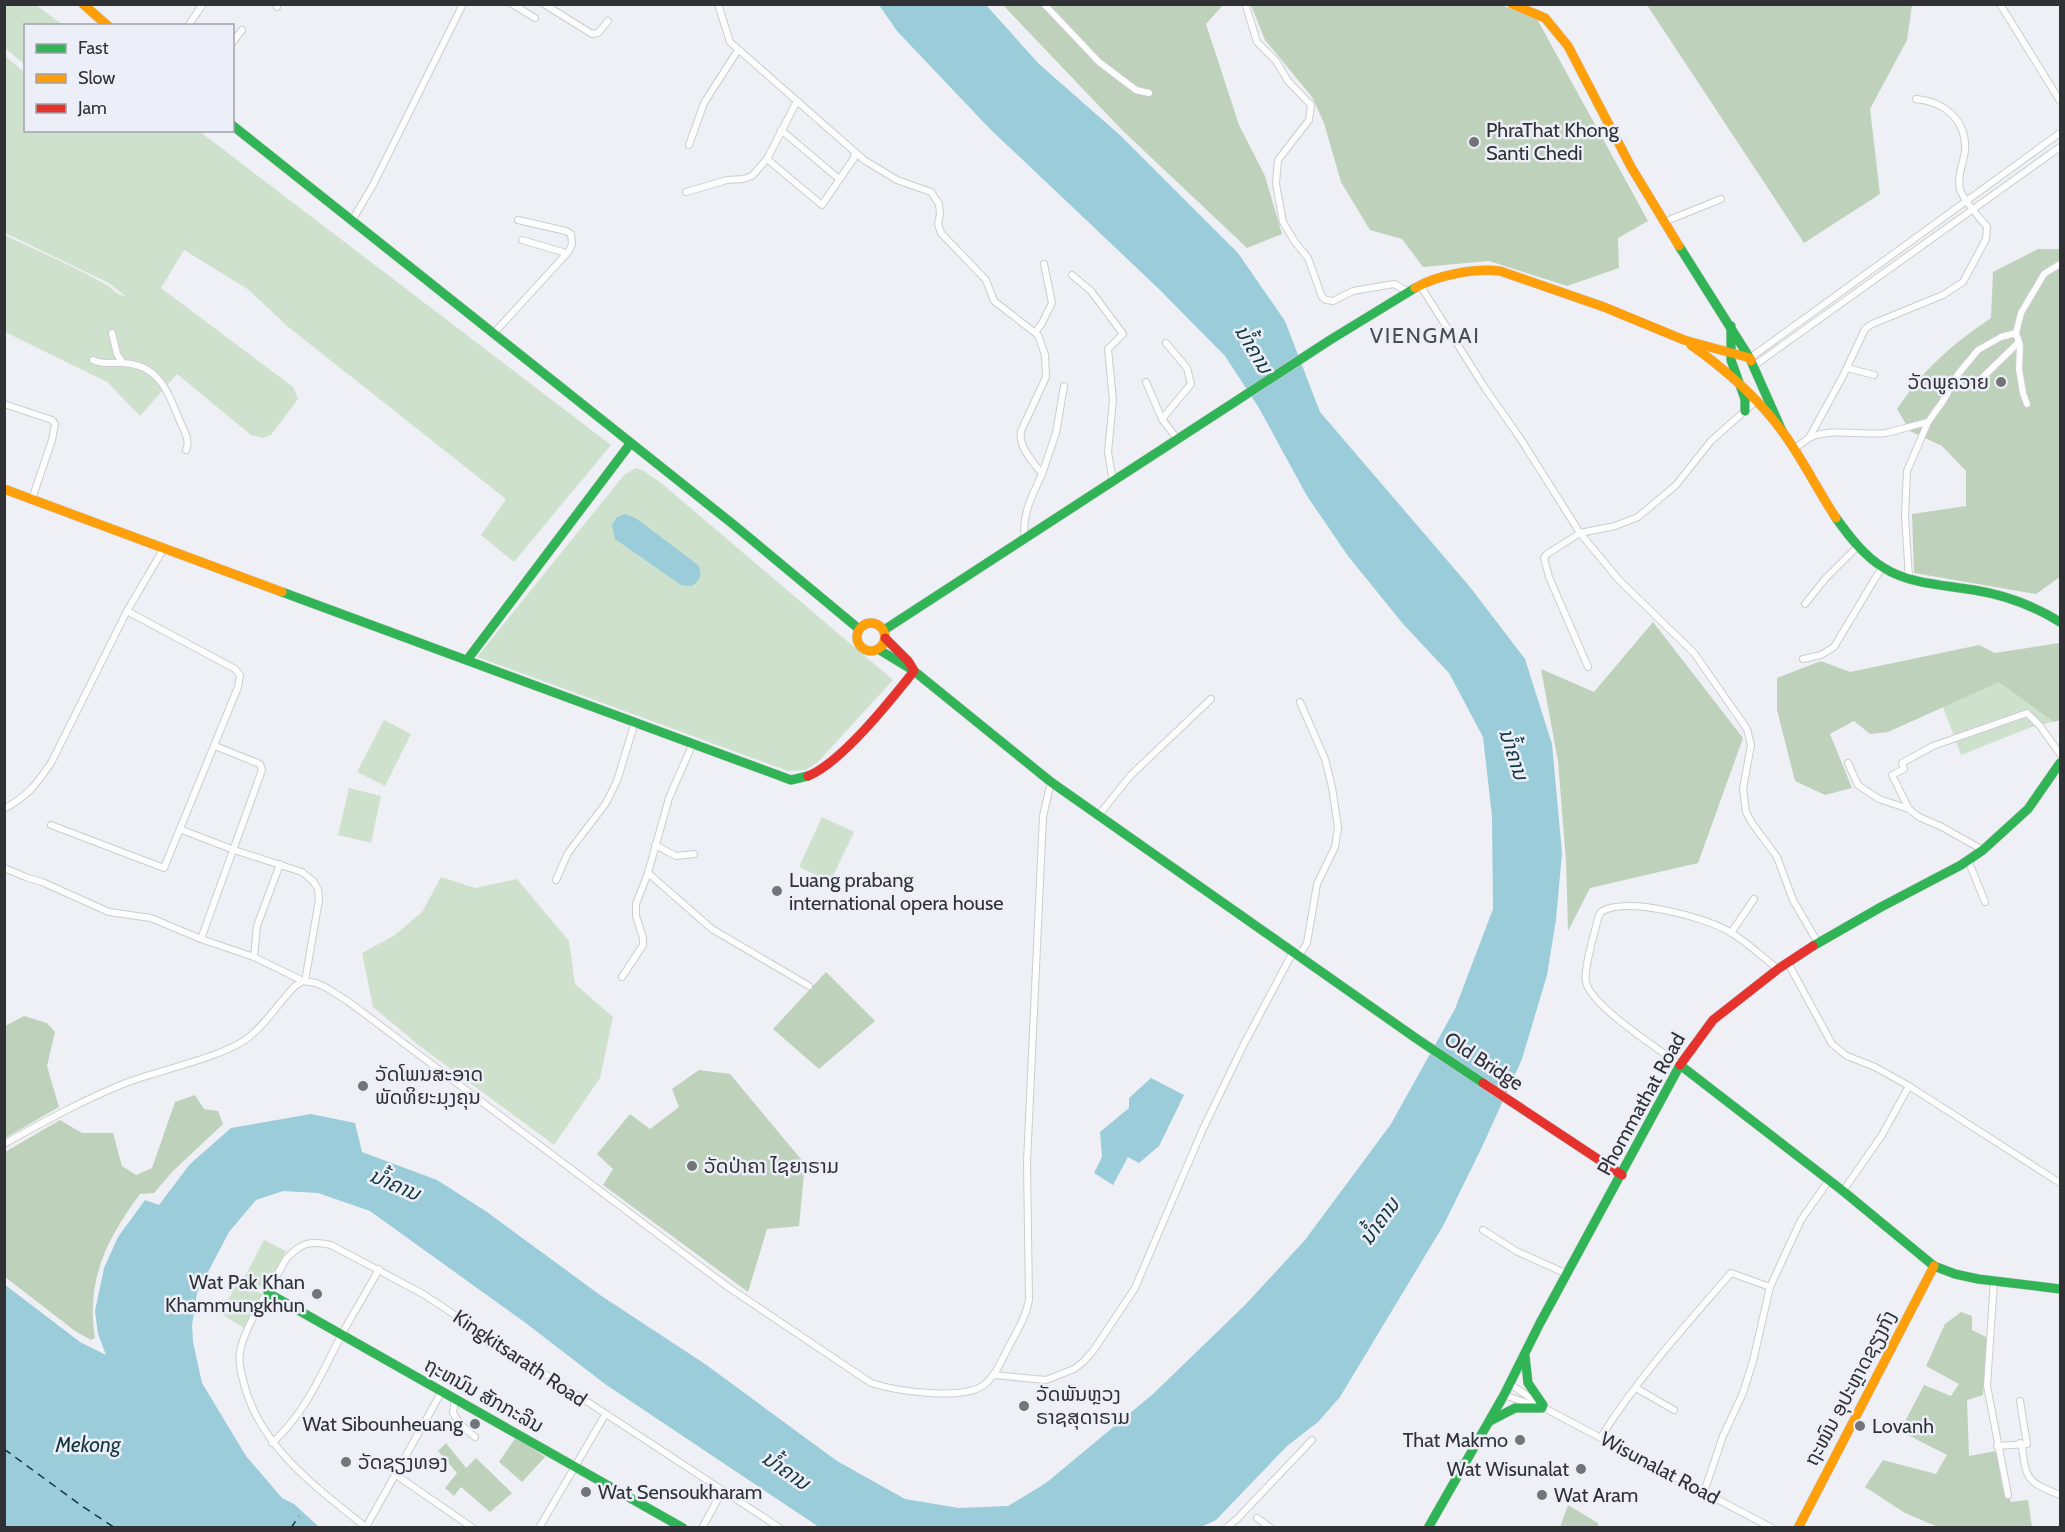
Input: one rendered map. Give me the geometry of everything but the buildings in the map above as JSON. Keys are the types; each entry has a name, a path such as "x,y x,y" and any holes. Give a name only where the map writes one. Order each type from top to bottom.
{"street":[{"path":"82,4 106,24"},
{"path":"189,24 203,4"},
{"path":"352,219 373,185 463,4"},
{"path":"544,4 592,34 598,33 609,21"},
{"path":"718,4 730,42 738,50 855,152 897,180 931,192 939,204 938,224 941,233 986,280 994,301 1038,335 1045,355 1046,377 1021,431 1020,438 1024,449 1042,474"},
{"path":"1044,4 1099,62 1136,90 1149,93"},
{"path":"1512,4 1545,18 1559,32 1568,46 1631,167 1754,364 1782,431"},
{"path":"2000,4 2061,101"},
{"path":"518,6 535,18"},
{"path":"1246,6 1257,42 1276,61 1288,81 1311,105 1308,120 1278,160 1276,184 1283,222 1308,258 1322,297 1333,301 1353,291 1394,284 1408,292"},
{"path":"234,40 242,30"},
{"path":"689,145 704,103 738,50"},
{"path":"1809,438 1847,368 1865,329 1943,295 1963,282 1988,232 1987,227 1960,188 1959,176 1965,146 1960,125 1950,110 1940,104 1916,99"},
{"path":"686,192 727,180 752,176 766,159 797,101"},
{"path":"234,127 734,525 859,629"},
{"path":"781,130 838,178"},
{"path":"1754,364 1905,245 2061,133"},
{"path":"1754,364 2061,147"},
{"path":"766,159 820,205 823,205 838,178 854,158 855,152"},
{"path":"1664,222 1721,199"},
{"path":"494,333 571,248 571,234 518,220"},
{"path":"522,240 566,253"},
{"path":"1905,245 1911,254"},
{"path":"1035,332 1052,303 1044,264"},
{"path":"2027,404 2019,369 2019,342 2016,333 2022,313 2044,274 2061,264"},
{"path":"884,634 1025,538 1330,340 1420,285 1466,271 1482,269 1500,271 1604,307 1684,340 1730,352 1754,364"},
{"path":"1072,275 1106,308 1123,334 1108,349 1113,400 1108,452 1113,482"},
{"path":"1420,285 1580,533 1619,580 1694,653 1747,729 1751,746 1743,789 1746,812 1752,824 1777,857 1792,900 1818,943"},
{"path":"1731,326 1732,366 1745,400 1744,411"},
{"path":"112,333 117,354 123,363"},
{"path":"1909,578 1905,515 1907,471 1928,422 1958,374 1978,350 2001,337 2016,333"},
{"path":"1684,340 1739,381 1757,400 1782,431 1858,546 1882,567 1909,578 2018,598 2061,622"},
{"path":"1983,377 2019,342"},
{"path":"1162,419 1191,384 1187,368 1166,343"},
{"path":"93,360 99,364 136,364 149,370 158,378 170,398 187,437 186,450"},
{"path":"1587,667 1549,577 1544,558 1546,554 1580,533 1615,526 1638,517 1676,485 1712,441 1757,400 1759,385 1754,364"},
{"path":"1847,368 1874,375"},
{"path":"1146,382 1162,419 1178,440"},
{"path":"1025,538 1023,526 1056,433 1064,386"},
{"path":"4,404 52,420 55,424 52,440 32,499"},
{"path":"1794,449 1817,434 1885,433 1928,422"},
{"path":"467,660 630,444"},
{"path":"4,489 791,780 801,779 821,771 918,674"},
{"path":"1805,604 1825,579 1858,546"},
{"path":"4,809 23,799 51,763 127,611 164,548"},
{"path":"1803,659 1821,655 1834,647 1882,567"},
{"path":"51,825 161,868 167,865 241,679 238,672 127,611"},
{"path":"884,634 884,644 870,651 862,648 856,638 862,625 870,622 878,624 918,674"},
{"path":"878,649 918,674"},
{"name":"Old Bridge","path":"918,674 1051,782 1098,816 1417,1039 1622,1175"},
{"path":"1098,816 1131,775 1211,699"},
{"path":"993,1375 1046,1380 1074,1369 1093,1351 1135,1288 1202,1131 1244,1044 1296,954 1307,944 1317,884 1335,847 1338,828 1325,759 1300,702"},
{"path":"1909,809 1892,775 1904,769 1902,763 1917,753 1966,734 2027,713 2061,754"},
{"path":"556,880 568,853 606,803 616,781 635,722"},
{"path":"622,977 643,945 636,916 636,904 648,873 669,798 693,743"},
{"path":"201,939 262,767 260,764 215,746"},
{"path":"1848,763 1858,785 1879,800 1909,809 1983,850"},
{"name":"Phommathat Road","path":"1428,1527 1504,1395 1680,1065 1713,1020 1778,969 1818,943 1983,850 2028,809 2061,763"},
{"path":"4,868 110,912 151,918 201,939 254,957 304,981 327,988 350,1002 728,1287 871,1383 888,1388 941,1394 980,1388 986,1384 1024,1319 1029,1300 1027,1162 1043,816 1051,782"},
{"path":"182,830 302,872 313,881 318,889 319,900 304,981"},
{"path":"655,845 676,856 694,854"},
{"path":"1968,860 1985,902"},
{"path":"254,957 257,926 280,864"},
{"path":"648,873 712,929 809,986"},
{"path":"1731,933 1754,899"},
{"path":"1778,969 1731,933 1704,921 1629,905 1608,909 1598,918 1585,976 1588,988 1604,1007 1829,1180 1934,1266 1955,1274 2061,1289"},
{"path":"1788,963 1832,1044 1846,1056 1875,1067 1909,1086 2061,1183"},
{"path":"4,1144 68,1108 129,1082 226,1050 242,1042 257,1030 295,986 304,981"},
{"path":"1843,1191 1882,1135 1909,1086"},
{"path":"1704,1492 1724,1436 1743,1394 1770,1287 1801,1220 1829,1180"},
{"path":"1483,1230 1515,1251 1567,1275"},
{"name":"Kingkitsarath Road","path":"366,1527 316,1486 272,1443 254,1412 240,1367 239,1354 243,1338 286,1259 294,1250 305,1244 316,1242 331,1245 379,1269 440,1305 605,1415 780,1527"},
{"name":"ຖະໜົນ ອຸປະຫຼາດຊຽງກົງ","path":"1798,1527 1934,1266"},
{"path":"272,1443 289,1428 317,1387 342,1334 379,1269"},
{"path":"1601,1437 1620,1407 1657,1358 1731,1273 1770,1287"},
{"path":"1994,1281 1987,1386 2008,1495"},
{"name":"ຖະຫນົນ ສັກກະລິນ","path":"268,1293 683,1527"},
{"path":"1525,1353 1529,1387 1544,1408"},
{"name":"Wisunalat Road","path":"1510,1383 1544,1408"},
{"path":"1636,1388 1674,1410"},
{"path":"366,1527 442,1391"},
{"name":"Wisunalat Road","path":"1504,1395 1544,1408 1772,1527"},
{"path":"455,1399 453,1409 458,1421 475,1437"},
{"path":"1997,1446 2025,1444 2027,1441 2020,1401"},
{"path":"1488,1422 1515,1408 1544,1408"},
{"path":"539,1527 605,1415"},
{"path":"1226,1527 1237,1519 1312,1440"},
{"path":"2020,1443 2025,1469 2030,1479 2039,1487 2061,1496"},
{"path":"396,1476 473,1527"},
{"path":"702,1527 723,1490"},
{"path":"1257,1518 1271,1527"}],"green space":[{"path":"4,5 36,5 62,24 24,24 24,64 5,48"},
{"path":"1003,5 1223,5 1206,24 1239,125 1265,176 1282,234 1247,248 1121,129"},
{"path":"1251,5 1501,5 1537,19 1648,221 1618,238 1619,268 1567,286 1489,261 1423,267 1402,239 1370,230 1341,182 1324,123 1312,97 1265,40"},
{"path":"1647,5 1912,5 1907,40 1870,109 1880,194 1804,243"},
{"path":"5,56 24,72 24,132 200,132 611,445 514,562 481,535 506,499 287,326 249,290 184,250 161,288 293,387 298,399 271,435 262,438 251,435 177,374 140,416 107,382 5,332 4,235 80,271 125,296 109,283 5,233"},
{"path":"2038,249 2060,249 2060,577 2036,594 1914,573 1912,514 1966,506 1966,471 1942,446 1910,431 1897,409 1918,381 1939,359 1991,318 1993,272"},
{"path":"636,468 660,482 893,680 818,762 806,770 788,771 477,657 624,475"},
{"path":"1653,622 1743,738 1698,863 1590,888 1568,931 1566,861 1558,761 1541,669 1594,692"},
{"path":"2059,643 2060,720 2054,722 1999,682 1888,732 1870,734 1854,721 1830,734 1852,788 1825,795 1795,781 1777,710 1777,678 1821,661 1850,672 1979,645 1995,653"},
{"path":"2060,645 2060,720 2029,728 1961,755 1935,686"},
{"path":"384,720 411,734 385,786 357,772"},
{"path":"349,788 381,796 371,843 338,835"},
{"path":"822,817 854,832 830,882 799,867"},
{"path":"441,877 475,888 517,879 569,941 575,984 613,1017 600,1078 554,1145 421,1047 373,1007 362,953 395,935 422,912"},
{"path":"826,972 875,1021 819,1069 773,1029"},
{"path":"24,1016 47,1023 55,1032 47,1066 59,1107 5,1138 5,1026"},
{"path":"699,1070 730,1074 805,1164 799,1226 767,1229 748,1292 603,1185 613,1169 597,1154 630,1114 650,1129 679,1107 672,1089"},
{"path":"195,1095 204,1109 218,1111 223,1124 172,1172 154,1193 140,1194 117,1228 108,1244 96,1279 93,1298 95,1338 91,1340 75,1331 5,1277 5,1152 60,1120 82,1133 113,1133 122,1166 136,1175 152,1168 175,1102"},
{"path":"264,1240 286,1251 266,1289 244,1278"},
{"path":"238,1281 262,1294 244,1328 221,1314"},
{"path":"1961,1312 1972,1316 1972,1330 1988,1338 1983,1395 1967,1400 1969,1456 1995,1451 2011,1502 2028,1500 2032,1527 1938,1527 1905,1513 1865,1487 1883,1460 1936,1474 1947,1455 1900,1431 1924,1385 1951,1396 1959,1384 1926,1366 1945,1324"},
{"path":"516,1437 545,1457 522,1482 499,1462"},
{"path":"446,1443 466,1468 476,1458 512,1493 490,1512 461,1487 454,1496 445,1488 457,1473 438,1451"},
{"path":"1568,1505 1598,1523 1599,1527 1560,1527"}],"water":[{"path":"879,5 986,5 1039,64 1121,136 1238,253 1285,321 1320,412 1470,587 1525,659 1552,744 1562,853 1556,920 1547,975 1522,1059 1443,1226 1340,1397 1318,1422 1287,1446 1216,1520 1201,1527 819,1527 605,1384 527,1324 370,1211 318,1193 283,1191 256,1200 229,1232 197,1293 192,1325 193,1342 202,1383 246,1456 282,1498 294,1504 319,1527 5,1527 4,1284 80,1342 106,1355 98,1334 95,1311 104,1268 118,1237 145,1200 159,1205 190,1164 231,1128 311,1114 355,1123 362,1152 437,1180 487,1212 600,1295 705,1364 837,1461 905,1499 959,1508 1008,1506 1046,1483 1153,1394 1246,1304 1305,1240 1391,1124 1455,1009 1493,909 1492,816 1483,737 1449,673 1404,625 1348,556 1307,496 1259,408 1225,356 1160,290 990,129 897,31"},
{"path":"625,514 637,519 698,565 700,577 697,582 691,586 681,585 615,539 612,525 617,517"},
{"path":"1151,1078 1184,1095 1159,1146 1139,1163 1128,1157 1113,1185 1094,1173 1102,1157 1100,1132 1129,1108 1129,1098"}],"ferry route":[{"path":"4,1449 115,1528"},
{"path":"291,1528 299,1516"}],"traffic: fast":[{"path":"234,127 734,525 859,629"},
{"path":"1679,246 1749,357"},
{"path":"884,630 1330,340 1415,288"},
{"path":"1731,326 1731,360 1745,399 1745,411"},
{"path":"1751,361 1782,431"},
{"path":"467,660 630,444"},
{"path":"1836,518 1863,552 1894,573 1916,581 2008,598 2060,622"},
{"path":"282,592 791,780 808,776"},
{"path":"878,649 914,671 1051,782 1483,1083"},
{"path":"1813,946 1961,865 1983,850 2028,809 2060,763"},
{"path":"1680,1065 1843,1191 1934,1266 1978,1279 2060,1289"},
{"path":"1428,1528 1504,1395 1540,1323 1680,1065"},
{"path":"268,1293 683,1528"},
{"path":"1525,1356 1528,1383 1543,1405"},
{"path":"1490,1421 1515,1408 1542,1408"}],"traffic: slow":[{"path":"83,4 106,24"},
{"path":"1512,4 1545,18 1568,46 1631,167 1679,246"},
{"path":"1415,288 1434,279 1456,274 1500,271 1604,307 1684,340 1750,358 1751,361"},
{"path":"1691,345 1740,384 1762,407 1782,431 1836,518"},
{"path":"4,489 282,592"},
{"path":"871,623 881,627 885,637 881,647 871,651 861,647 857,637 861,627 871,623"},
{"path":"1798,1528 1934,1266"}],"traffic: jam":[{"path":"885,638 913,669"},
{"path":"808,776 821,769 850,745 914,671"},
{"path":"1680,1065 1713,1020 1778,969 1813,946"},
{"path":"1483,1083 1622,1175"}],"place":[{"name":"PhraThat Khong Santi Chedi","path":"1474,142"},
{"name":"ວັດພູຄວາຍ","path":"2001,382"},
{"name":"Luang prabang international opera house","path":"777,891"},
{"name":"ວັດໂພນສະອາດ ພັດທິຍະມຸງຄຸນ","path":"363,1086"},
{"name":"ວັດປ່າຄາ ໄຊຍາຣາມ","path":"692,1166"},
{"name":"Wat Pak Khan Khammungkhun","path":"317,1294"},
{"name":"ວັດພັນຫຼວງ ຣາຊສຸດາຣາມ","path":"1024,1406"},
{"name":"Wat Sibounheuang","path":"475,1424"},
{"name":"Lovanh","path":"1860,1426"},
{"name":"That Makmo","path":"1520,1440"},
{"name":"ວັດຊຽງທອງ","path":"346,1462"},
{"name":"Wat Wisunalat","path":"1581,1469"},
{"name":"Wat Sensoukharam","path":"586,1492"},
{"name":"Wat Aram","path":"1542,1495"}],"district":[{"name":"VIENGMAI","path":"1425,335"}],"water label":[{"name":"ນ້ຳຄານ","path":"1254,349"},
{"name":"ນ້ຳຄານ","path":"1514,754"},
{"name":"ນ້ຳຄານ","path":"395,1184"},
{"name":"ນ້ຳຄານ","path":"1379,1221"},
{"name":"Mekong","path":"88,1444"},
{"name":"ນ້ຳຄານ","path":"786,1470"}]}
